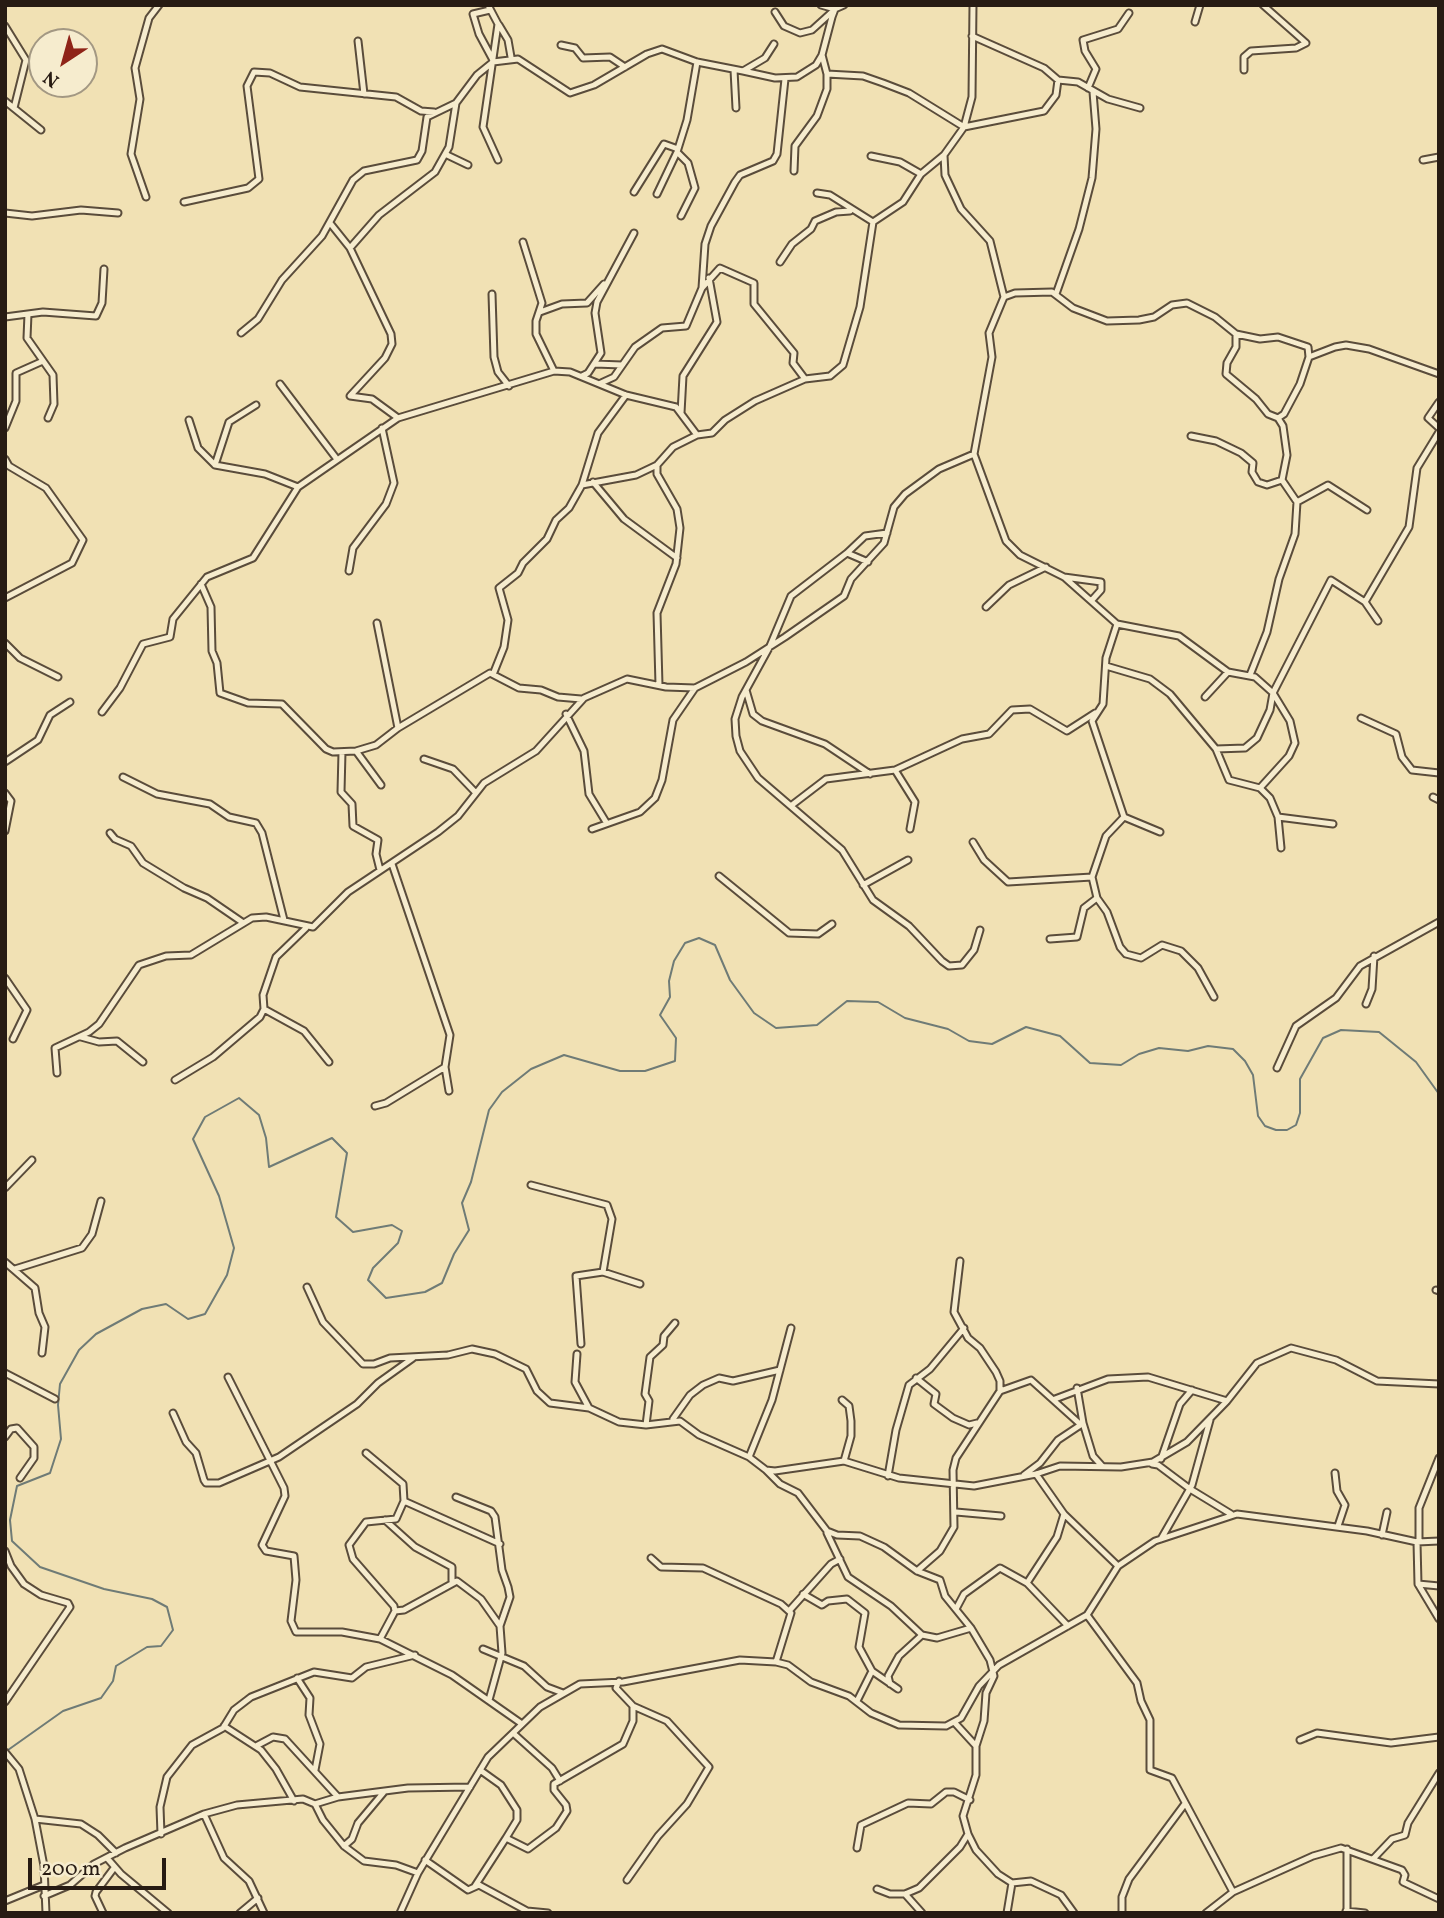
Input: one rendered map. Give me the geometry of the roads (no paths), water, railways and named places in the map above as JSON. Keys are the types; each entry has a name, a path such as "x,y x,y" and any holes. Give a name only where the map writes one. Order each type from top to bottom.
{"street":[{"path":"146,197 131,154 140,99 135,68 149,18 159,5"},
{"path":"821,5 835,9"},
{"path":"775,12 784,26 800,33 812,30 835,9 844,5"},
{"path":"582,485 636,475 657,465 673,447 697,435 712,433 735,412 805,379 831,376 843,365 860,307 873,222 903,202 921,174 944,155 964,127 972,97 972,5"},
{"path":"1195,22 1200,5"},
{"path":"1244,70 1244,57 1251,51 1296,48 1306,43 1262,5"},
{"path":"493,61 473,17 474,12 489,8 508,40 511,57"},
{"path":"350,248 379,215 426,181 445,155 453,131 456,103 477,75 493,61 511,57 526,63 570,93 594,85 662,49 697,62 785,79 809,72 822,55 835,9"},
{"path":"1056,294 1079,229 1092,178 1096,129 1090,90 1096,69 1085,51 1083,40 1118,29 1129,13"},
{"path":"498,24 483,127 498,160"},
{"path":"5,26 26,60 14,108"},
{"path":"972,36 1044,68 1058,80 1077,82 1090,90 1140,108"},
{"path":"358,41 364,94"},
{"path":"743,71 765,58 774,44"},
{"path":"561,45 575,48 583,58 610,57 625,67"},
{"path":"794,171 795,146 817,116 827,89 827,74 822,55"},
{"path":"657,194 678,151 697,62"},
{"path":"734,69 736,108"},
{"path":"184,202 248,188 259,179 247,86 254,72 270,73 300,88 396,97 421,111 434,112"},
{"path":"827,74 863,76 909,93 964,127 1044,111 1056,95 1058,80"},
{"path":"702,288 705,244 711,226 735,182 740,175 773,161 777,154 785,79"},
{"path":"5,101 41,130"},
{"path":"241,333 258,319 282,280 330,222 353,180 364,171 417,160 422,151 427,117 456,103"},
{"path":"634,192 664,144 678,151 688,163 695,188 681,216"},
{"path":"445,155 468,165"},
{"path":"944,155 945,176 958,203 973,225 990,241 1004,297 989,333 992,358 974,454 1006,541 1020,555 1064,577 1117,624 1179,636 1228,672 1250,675 1273,693 1290,721 1295,743 1289,756 1269,775 1260,789"},
{"path":"871,156 900,162 921,174"},
{"path":"1423,160 1439,157"},
{"path":"817,193 830,195 850,211 873,222"},
{"path":"5,213 32,216 81,210 118,213"},
{"path":"780,262 792,244 811,229 815,221 836,212 850,211"},
{"path":"330,222 350,248 391,334 392,344 385,358 350,396 372,399 398,418"},
{"path":"582,376 595,364 601,353 595,313 597,302 634,233"},
{"path":"523,242 542,303 536,334 554,371"},
{"path":"601,383 614,377 635,347 662,328 682,327 689,323 702,288 720,268 754,283 754,304 794,353 793,363 805,379"},
{"path":"5,317 43,312 96,316 102,303 104,269"},
{"path":"540,312 562,304 587,303 614,274"},
{"path":"681,414 683,376 717,321 709,278"},
{"path":"1004,297 1045,291 1056,294 1073,307 1107,321 1139,320 1160,314 1172,306 1187,303 1215,317 1236,334 1260,339 1278,337 1308,346 1309,357 1286,411 1283,426 1287,456 1282,480 1297,502 1296,534 1279,579 1267,632 1250,675"},
{"path":"492,294 494,357 498,372 509,386"},
{"path":"27,314 27,338 53,375 54,404 48,418"},
{"path":"1236,334 1236,347 1227,363 1226,374 1256,398 1268,414 1278,418 1283,426"},
{"path":"1309,357 1346,345 1393,356 1439,374"},
{"path":"5,428 16,401 16,373 43,361"},
{"path":"595,364 622,365"},
{"path":"102,712 125,679 142,644 170,637 173,619 212,573 253,558 298,487 336,458 398,418 554,371 582,376 626,395 669,404 681,414 697,435"},
{"path":"280,384 336,458"},
{"path":"201,584 211,607 212,651 217,663 220,693 248,703 282,704 326,749 356,751 376,745 398,728 495,672 504,647 508,620 499,588 516,576 523,562 543,543 582,485 598,433 626,395"},
{"path":"1365,602 1409,527 1417,468 1439,430 1428,418 1439,402"},
{"path":"215,465 229,422 256,405"},
{"path":"1278,418 1286,411"},
{"path":"189,420 198,448 215,465 265,474 298,487"},
{"path":"349,571 353,548 386,504 394,483 382,428"},
{"path":"1191,436 1216,441 1241,453 1253,463 1252,472 1261,484 1267,485 1282,480"},
{"path":"592,829 639,812 655,799 662,780 673,720 695,688 770,646 844,596 851,579 881,548 894,508 905,494 939,469 974,454"},
{"path":"5,459 9,466 46,488 83,540 72,563 5,598"},
{"path":"657,465 657,474 680,520 677,558 657,613 659,685"},
{"path":"593,482 624,519 677,558"},
{"path":"1297,502 1328,485 1367,510"},
{"path":"887,533 865,536 852,544 847,553 791,596 735,719 740,751 758,778 842,850 873,900 909,926 948,966 958,967 966,961 974,950 980,930"},
{"path":"847,553 868,562"},
{"path":"986,607 1009,585 1046,566"},
{"path":"1064,577 1101,582 1101,590 1092,600"},
{"path":"1216,749 1238,749 1250,744 1264,726 1273,693 1315,617 1328,583 1335,580 1365,602 1378,621"},
{"path":"377,623 398,728"},
{"path":"792,805 826,779 895,770 962,739 989,734 1012,710 1030,709 1067,731 1095,713 1103,704 1106,666 1117,624"},
{"path":"5,643 20,658 58,677"},
{"path":"1106,666 1150,679 1184,709 1216,749 1229,780 1260,789 1270,799 1278,817 1280,848"},
{"path":"495,672 519,688 541,690 568,699 584,698"},
{"path":"1205,697 1228,672"},
{"path":"57,1073 55,1048 99,1024 139,965 166,956 191,955 242,922 259,918 284,920 313,928 348,891 448,824 489,778 536,751 552,736 566,714 584,698 621,679 695,688"},
{"path":"746,690 753,714 762,721 825,744 870,774"},
{"path":"5,762 38,740 50,715 70,702"},
{"path":"1095,713 1092,721 1124,817 1160,832"},
{"path":"566,714 584,751 589,794 606,822"},
{"path":"1361,718 1396,734 1402,757 1412,769 1439,773"},
{"path":"356,751 366,768 382,785"},
{"path":"342,752 341,792 352,804 353,826 378,840 376,854 380,870"},
{"path":"424,759 453,769 475,792"},
{"path":"895,770 915,802 910,829"},
{"path":"123,777 157,794 210,804 229,817 256,823 262,833 284,920"},
{"path":"5,793 11,801 5,831"},
{"path":"1124,817 1106,836 1092,877 1097,898 1126,954 1140,958 1161,945 1181,951 1198,968 1214,997"},
{"path":"1278,817 1332,824"},
{"path":"110,833 115,839 131,846 144,863 184,888 207,898 242,922"},
{"path":"973,842 984,860 1009,882 1092,877"},
{"path":"863,885 908,860"},
{"path":"392,864 417,944 449,1024 445,1067 449,1091"},
{"path":"719,876 789,933 818,934 832,924"},
{"path":"1050,939 1077,937 1084,908 1097,898"},
{"path":"1277,1068 1296,1026 1336,998 1360,966 1439,922"},
{"path":"175,1080 214,1057 249,1029 264,1009 263,995 276,957 306,928"},
{"path":"1366,1004 1372,989 1374,956"},
{"path":"5,978 27,1010 13,1039"},
{"path":"264,1009 312,1037 329,1062"},
{"path":"80,1036 99,1042 117,1041 143,1062"},
{"path":"375,1106 445,1067"},
{"path":"5,1188 32,1160"},
{"path":"531,1185 607,1205 612,1219 603,1272"},
{"path":"15,1269 82,1248 92,1234 101,1201"},
{"path":"960,1261 954,1307 964,1328 996,1372 1000,1391"},
{"path":"5,1262 35,1288 39,1313 45,1327 43,1353"},
{"path":"581,1344 579,1299 575,1279 582,1273 603,1272 640,1283"},
{"path":"307,1287 323,1322 363,1364 374,1364 390,1358 453,1355 472,1349 495,1354 526,1369 537,1391 550,1403 589,1408 619,1422 646,1425 673,1419 749,1457 780,1484 798,1493 827,1531 848,1577 891,1606 922,1635 937,1638 971,1628"},
{"path":"646,1425 650,1357 663,1345 664,1336 675,1323"},
{"path":"749,1457 772,1400 791,1328"},
{"path":"888,1476 904,1396 916,1378 930,1369 964,1328"},
{"path":"766,1470 791,1470 844,1461 888,1476 953,1485 989,1485 1036,1474 1060,1465 1121,1467 1147,1463 1161,1458 1187,1441 1227,1401 1257,1363 1291,1348 1336,1360 1377,1381 1439,1384"},
{"path":"577,1354 575,1382 589,1408"},
{"path":"173,1413 186,1441 196,1453 206,1483 219,1483 272,1460 357,1404 378,1383 413,1358"},
{"path":"673,1419 691,1395 703,1385 719,1378 733,1381 780,1370"},
{"path":"5,1373 55,1399"},
{"path":"228,1377 272,1460 285,1496 262,1545 266,1551 294,1556 296,1580 292,1628 300,1633 342,1632 380,1639 452,1675 522,1724"},
{"path":"1055,1399 1077,1388 1096,1386 1108,1379 1148,1377 1227,1401"},
{"path":"916,1378 936,1394 934,1404 953,1418 969,1425 978,1422"},
{"path":"917,1571 940,1551 954,1527 956,1512 953,1485 956,1458 1000,1391 1029,1379 1081,1424"},
{"path":"1077,1388 1081,1424 1093,1455 1102,1466"},
{"path":"1163,1468 1161,1458 1180,1404 1192,1390"},
{"path":"842,1400 849,1406 851,1421 851,1436 844,1461"},
{"path":"1161,1539 1190,1489 1211,1416"},
{"path":"1021,1476 1040,1463 1058,1440 1081,1424"},
{"path":"5,1437 11,1429 17,1428 34,1447 34,1458 20,1478"},
{"path":"366,1453 403,1484 404,1501 396,1519 373,1519 359,1527 351,1538 349,1551 390,1600 395,1612"},
{"path":"1439,1458 1419,1508 1418,1542 1418,1584 1439,1619"},
{"path":"1147,1463 1163,1468 1190,1489 1231,1514 1338,1526 1418,1542 1439,1541"},
{"path":"1036,1474 1065,1514 1118,1566"},
{"path":"1335,1474 1337,1491 1345,1505 1338,1526"},
{"path":"456,1497 491,1511 510,1597 500,1626 501,1657 489,1700"},
{"path":"404,1501 500,1544"},
{"path":"956,1512 1000,1516"},
{"path":"1382,1535 1387,1512"},
{"path":"1027,1583 1057,1538 1065,1514"},
{"path":"400,1913 425,1860 480,1770 540,1707 580,1684 619,1681 740,1660 776,1662 788,1664 811,1682 857,1701 871,1713 899,1725 928,1728 955,1723 965,1713 979,1686 1010,1656 1087,1615 1118,1566 1161,1539 1231,1514"},
{"path":"382,1518 415,1547 452,1567 452,1581"},
{"path":"827,1531 837,1535 860,1536 884,1547 917,1571 938,1578 945,1595 971,1628 993,1672 994,1680 986,1693 984,1721 976,1746 976,1775 963,1816 968,1834 988,1865 1012,1883 1031,1881 1061,1895 1074,1913"},
{"path":"830,1539 837,1535"},
{"path":"5,1551 11,1566 24,1584 41,1595 68,1603 71,1608 5,1702"},
{"path":"651,1558 662,1567 703,1568 751,1592 770,1597 789,1611 790,1616 776,1662"},
{"path":"789,1611 840,1559"},
{"path":"956,1609 964,1594 997,1569 1003,1569 1027,1583 1068,1626"},
{"path":"380,1639 395,1612 404,1610 452,1581 463,1583 481,1600 500,1626"},
{"path":"1418,1584 1439,1586"},
{"path":"803,1594 822,1605 828,1601 847,1599 862,1610 865,1615 859,1647 872,1671 898,1689"},
{"path":"1087,1615 1138,1683 1141,1701 1150,1720 1150,1770 1172,1779 1233,1892"},
{"path":"890,1684 888,1676 899,1656 922,1635"},
{"path":"483,1649 524,1666 547,1687 563,1693"},
{"path":"161,1834 160,1807 167,1777 192,1745 224,1726 234,1710 251,1697 321,1671 352,1678 366,1667 415,1655"},
{"path":"857,1701 872,1671"},
{"path":"297,1678 310,1698 309,1715 320,1744 316,1770"},
{"path":"597,1681 616,1689 633,1706 667,1721 709,1767 687,1804 658,1836 627,1880"},
{"path":"616,1689 619,1681"},
{"path":"506,1838 528,1849 555,1828 567,1811 566,1805 553,1787 624,1744 633,1721 633,1706"},
{"path":"955,1723 976,1746"},
{"path":"224,1726 256,1746 276,1769 294,1801"},
{"path":"513,1733 552,1768 560,1781"},
{"path":"1300,1740 1318,1733 1391,1743 1439,1737"},
{"path":"256,1746 279,1736 290,1742 338,1797"},
{"path":"5,1752 19,1769 35,1819 44,1866 46,1913"},
{"path":"475,1886 517,1820 517,1810 501,1785 480,1770"},
{"path":"1373,1859 1392,1839 1405,1835 1408,1823 1439,1773"},
{"path":"44,1896 69,1885 94,1864 116,1853 204,1814 237,1805 303,1799 315,1804 338,1797 422,1786 470,1787"},
{"path":"344,1846 352,1839 358,1823 383,1792"},
{"path":"857,1848 861,1825 908,1803 931,1804 946,1792 954,1792 970,1800"},
{"path":"315,1804 323,1820 344,1846 364,1861 396,1865 418,1873"},
{"path":"1122,1913 1122,1896 1129,1879 1184,1805"},
{"path":"204,1814 224,1858 249,1881 264,1913"},
{"path":"35,1819 81,1824 98,1835 116,1853"},
{"path":"877,1889 890,1895 905,1894 919,1888 960,1847 968,1834"},
{"path":"1347,1849 1347,1912 1364,1910 1366,1913"},
{"path":"1206,1913 1233,1892 1331,1850 1347,1849 1402,1870 1405,1875 1403,1882 1439,1899"},
{"path":"107,1858 168,1913"},
{"path":"425,1860 468,1889 482,1886 527,1911 548,1913"},
{"path":"103,1913 94,1896 114,1867"},
{"path":"1007,1913 1011,1903 1012,1883"},
{"path":"5,1901 44,1885"},
{"path":"905,1894 922,1913"},
{"path":"240,1913 258,1898"}],"waterway":[{"path":"8,1750 63,1711 101,1698 113,1681 116,1666 147,1647 161,1646 173,1630 167,1607 152,1599 104,1589 40,1567 12,1541 10,1520 17,1486 50,1473 61,1439 58,1405 60,1384 79,1350 96,1334 142,1309 166,1304 188,1319 205,1314 227,1275 234,1248 219,1196 193,1139 205,1117 239,1098 259,1115 266,1138 269,1167 332,1138 347,1153 336,1217 353,1232 392,1225 402,1231 398,1243 373,1268 368,1280 386,1298 425,1292 442,1283 454,1254 469,1230 462,1203 471,1182 489,1110 502,1092 531,1069 564,1055 620,1071 645,1071 675,1061 676,1038 660,1015 670,997 669,981 674,961 685,943 699,938 715,945 730,980 754,1013 776,1028 817,1025 847,1001 878,1002 905,1018 948,1029 969,1041 992,1044 1026,1027 1060,1036 1090,1063 1121,1065 1139,1054 1159,1048 1188,1051 1208,1046 1233,1049 1245,1061 1253,1075 1258,1116 1265,1126 1276,1130 1287,1130 1296,1125 1300,1113 1300,1079 1323,1038 1341,1030 1379,1032 1416,1062 1439,1094"}]}
